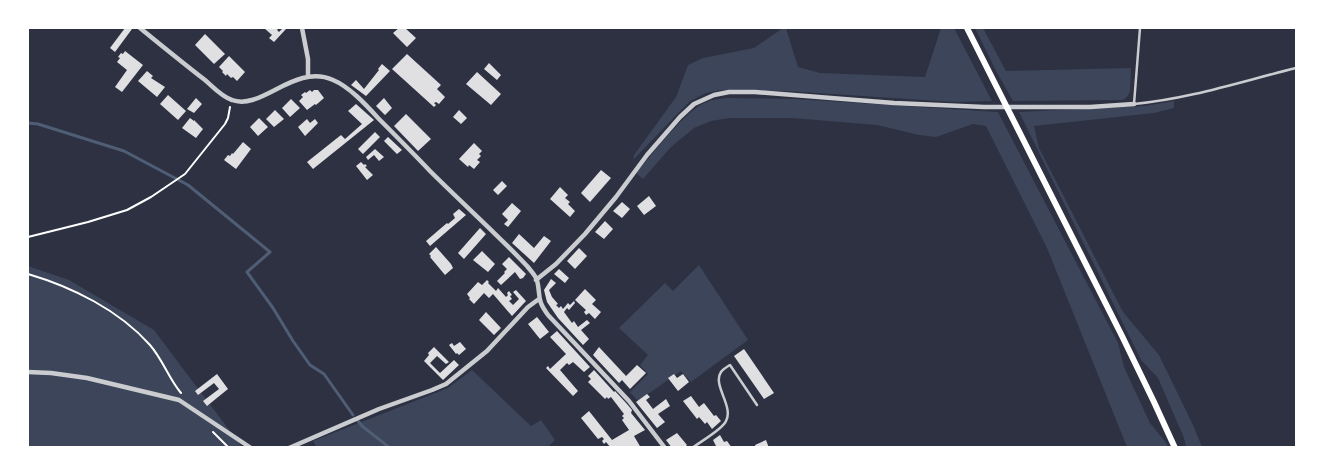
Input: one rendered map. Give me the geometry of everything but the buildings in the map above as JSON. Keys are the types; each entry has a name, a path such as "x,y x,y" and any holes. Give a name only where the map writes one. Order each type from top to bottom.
{"main road":[{"path":"967,28 1134,359 1175,448"}],"street":[{"path":"140,28 232,100 242,102 255,99 295,80 308,77 321,77 333,80 359,99 532,272 536,280 539,300 548,315 629,401 665,448"},
{"path":"302,28 308,60 308,77"},
{"path":"536,280 556,264 585,234 680,116 694,104 714,95 729,92 767,93 984,107 1090,107 1134,104"},
{"path":"289,448 379,409 446,384 486,351 528,307 539,300"},
{"path":"28,372 51,373 96,380 179,400 251,448"}],"lane":[{"path":"1140,28 1134,104 1176,98 1296,68"},
{"path":"692,448 723,426 727,420 727,407 718,380 720,373 730,365 757,405"}],"path":[{"path":"28,237 127,210 174,182 183,175 224,124 228,118 232,100"},
{"path":"28,274 46,280 102,306 127,324 150,345 185,398"}],"shaded area":[{"path":"783,28 786,28 798,67 820,73 925,77 941,28 954,28 992,101 954,102 786,91 722,90 706,93 690,101 633,160 634,155 676,97 688,65 703,58 754,48"},
{"path":"975,28 983,28 1006,71 1131,68 1130,92 1122,100 1013,101"},
{"path":"726,98 796,99 998,112 1118,343 1124,367 1150,423 1168,447 1127,447 1047,248 986,126 973,124 936,137 877,125 792,118 729,118 711,121 694,128 671,147 643,179 636,173 689,114 709,101"},
{"path":"1174,101 1174,108 1154,113 1034,126 1039,148 1123,312 1159,355 1202,447 1186,447 1184,438 1158,378 1141,360 1019,112 1145,106"},
{"path":"699,265 748,340 691,382 681,371 638,401 630,392 648,374 640,365 648,355 619,328 665,283 673,291"},
{"path":"28,266 69,280 154,330 242,447 28,448"},
{"path":"472,370 531,426 541,420 555,440 547,448 317,448 313,441 448,388"}],"waterway":[{"path":"28,123 38,124 124,151 188,185 270,252 247,272 310,365 324,374 353,415"},
{"path":"358,421 390,448"}]}
